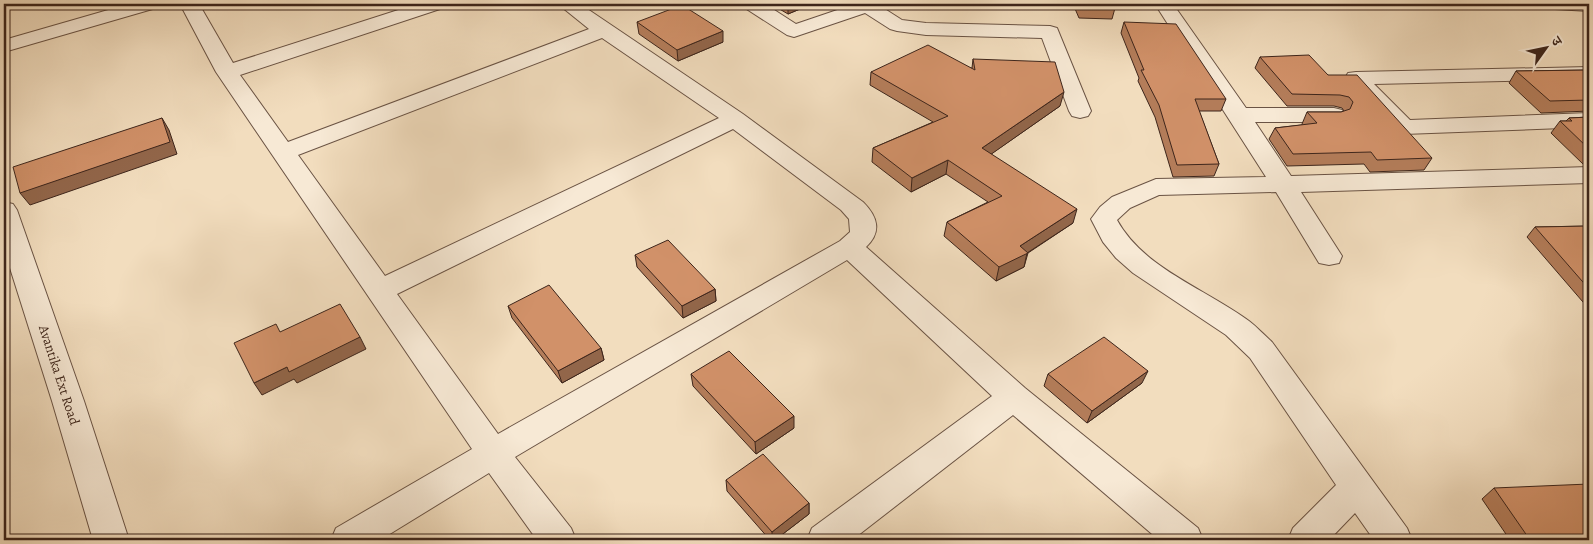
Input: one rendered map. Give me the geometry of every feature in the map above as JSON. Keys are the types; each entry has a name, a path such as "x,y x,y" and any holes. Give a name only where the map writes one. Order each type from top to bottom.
{"street":[{"path":"4,46 149,4"},
{"path":"190,4 227,72 493,453 558,540"},
{"path":"227,72 436,4"},
{"path":"349,540 493,453 850,247 863,235 865,222 858,210 735,119 568,4"},
{"path":"752,4 794,31 866,5 897,25 906,27 1050,32 1080,111"},
{"path":"1164,4 1284,184 1329,256"},
{"path":"1562,5 1589,4"},
{"path":"284,152 604,30"},
{"path":"1589,73 1356,78 1404,127 1589,120"},
{"path":"1239,116 1334,115"},
{"path":"380,290 735,119"},
{"path":"1394,540 1262,350 1237,327 1137,262 1114,240 1104,219 1123,200 1156,187 1589,175"},
{"name":"Avantika Ext Road","path":"4,210 13,266 68,401 111,540"},
{"path":"850,247 1014,397 1186,540"},
{"path":"824,540 1014,397"},
{"path":"1306,540 1358,486"}],"building":[{"path":"1080,4 1113,4 1115,8 1082,7"},
{"path":"682,5 723,31 677,50 637,22"},
{"path":"1124,22 1176,24 1226,99 1195,99 1219,164 1177,165 1159,105 1141,70 1144,70"},
{"path":"928,45 975,70 973,59 1055,62 1064,92 982,148 1077,209 1020,246 1028,253 999,267 947,222 1002,196 948,160 912,178 873,148 948,116 871,72"},
{"path":"1309,55 1328,75 1357,75 1432,158 1377,160 1371,152 1293,154 1275,128 1317,123 1307,112 1341,112 1350,109 1353,102 1349,97 1340,95 1292,94 1260,57"},
{"path":"1589,70 1589,100 1550,101 1516,71"},
{"path":"1589,117 1589,149 1560,121 1572,121 1569,118"},
{"path":"162,118 170,142 20,193 13,167"},
{"path":"1589,226 1589,289 1535,227"},
{"path":"668,240 715,289 682,306 635,255"},
{"path":"549,285 601,348 558,371 508,306"},
{"path":"340,304 360,337 289,372 287,367 254,383 234,343 276,324 280,332"},
{"path":"1104,337 1148,371 1092,411 1048,374"},
{"path":"729,351 794,416 755,442 691,374"},
{"path":"763,454 809,503 772,532 726,480"},
{"path":"1589,484 1589,540 1530,540 1494,488"}]}
